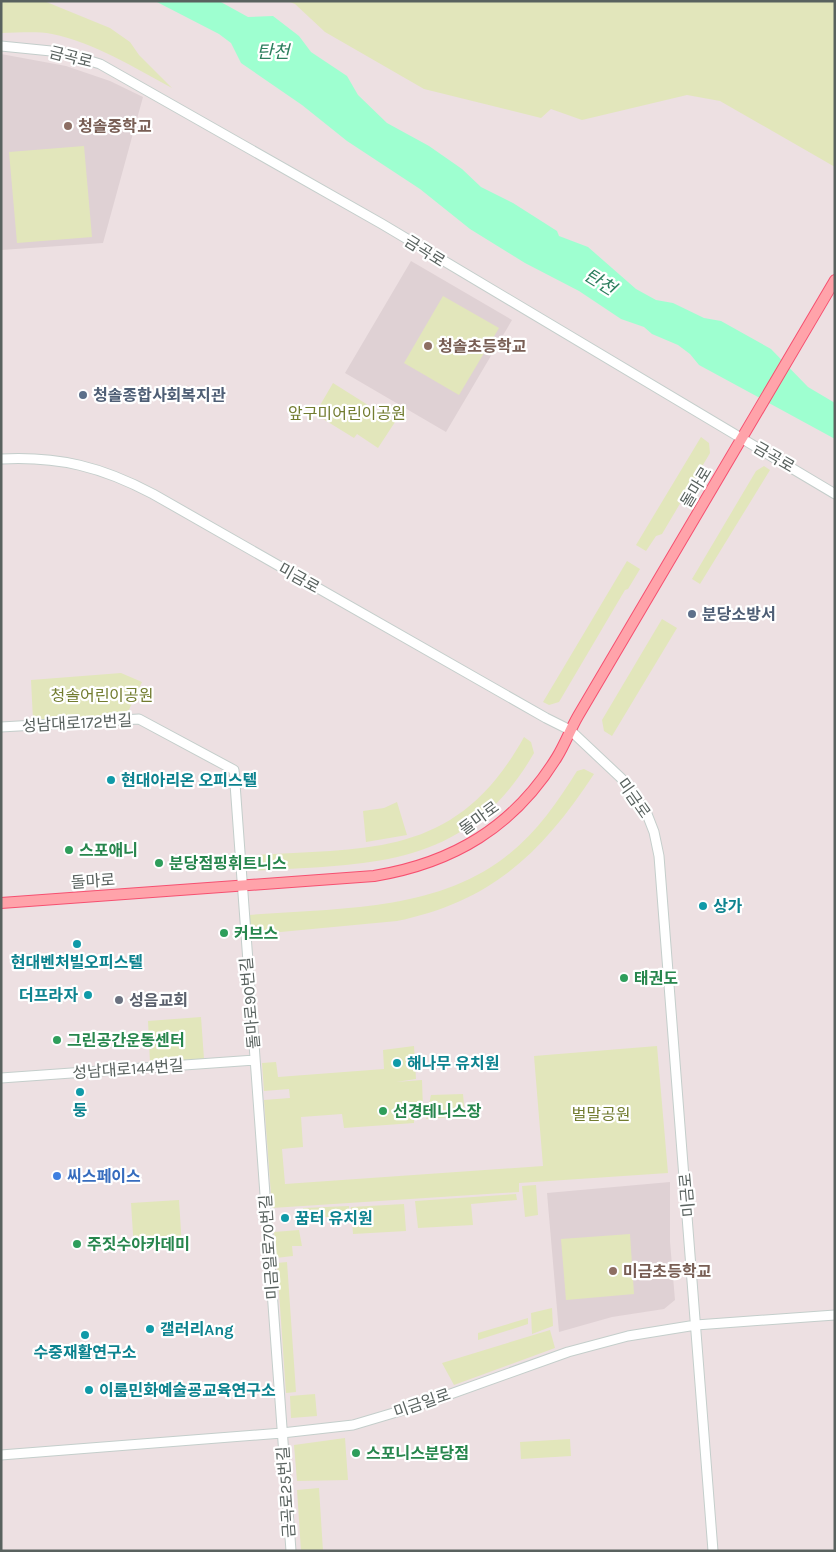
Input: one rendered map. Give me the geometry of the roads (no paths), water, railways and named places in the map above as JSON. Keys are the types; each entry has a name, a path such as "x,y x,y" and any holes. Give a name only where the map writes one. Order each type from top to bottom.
{"main road":[{"name":"금곡로","path":"1,46 61,52 100,64 382,224 466,276 835,494"},
{"name":"돌마로","path":"1,903 374,876 419,866 458,852 488,833 525,801 557,757 570,730 835,280"},
{"name":"미금로","path":"1,459 66,461 108,472 131,482 570,730 609,766 636,798 651,823 657,844 713,1551"},
{"name":"성남대로172번길","path":"1,727 139,719 234,770 242,886"},
{"name":"돌마로90번길","path":"242,886 255,1060"},
{"name":"성남대로144번길","path":"1,1078 255,1060"},
{"name":"미금일로70번길","path":"255,1060 282,1434"},
{"name":"미금일로","path":"1,1455 282,1434 353,1425 417,1406 568,1352 642,1333 696,1325 835,1315"},
{"name":"금곡로25번길","path":"282,1434 290,1551"}],"water":[{"name":"탄천","path":"155,1 219,1 248,17 273,16 299,36 311,52 347,76 358,95 387,123 429,146 462,169 481,187 513,203 557,231 559,236 588,247 636,289 656,300 673,303 704,318 721,321 771,349 808,387 835,403 835,439 699,365 690,354 678,345 652,334 644,327 621,319 579,291 525,263 470,229 420,189 347,141 302,105 241,63 231,43 219,34"}],"place":[{"name":"청솔중학교","path":"68,126"},
{"name":"청솔초등학교","path":"428,346"},
{"name":"청솔종합사회복지관","path":"83,395"},
{"name":"분당소방서","path":"692,614"},
{"name":"현대아리온 오피스텔","path":"111,780"},
{"name":"스포애니","path":"69,850"},
{"name":"분당점핑휘트니스","path":"159,863"},
{"name":"상가","path":"703,906"},
{"name":"커브스","path":"224,933"},
{"name":"현대벤처빌오피스텔","path":"77,944"},
{"name":"태권도","path":"624,978"},
{"name":"더프라자","path":"88,995"},
{"name":"성음교회","path":"119,1000"},
{"name":"그린공간운동센터","path":"57,1040"},
{"name":"해나무 유치원","path":"397,1063"},
{"name":"둥","path":"80,1092"},
{"name":"선경테니스장","path":"383,1111"},
{"name":"씨스페이스","path":"57,1176"},
{"name":"꿈터 유치원","path":"285,1218"},
{"name":"주짓수아카데미","path":"77,1244"},
{"name":"미금초등학교","path":"613,1271"},
{"name":"갤러리Ang","path":"150,1329"},
{"name":"수중재활연구소","path":"85,1335"},
{"name":"이룸민화예술굥교육연구소","path":"89,1390"},
{"name":"스포니스분당점","path":"356,1453"}],"park label":[{"name":"앞구미어린이공원","path":"347,413"},
{"name":"청솔어린이공원","path":"102,695"},
{"name":"벌말공원","path":"601,1114"}]}
